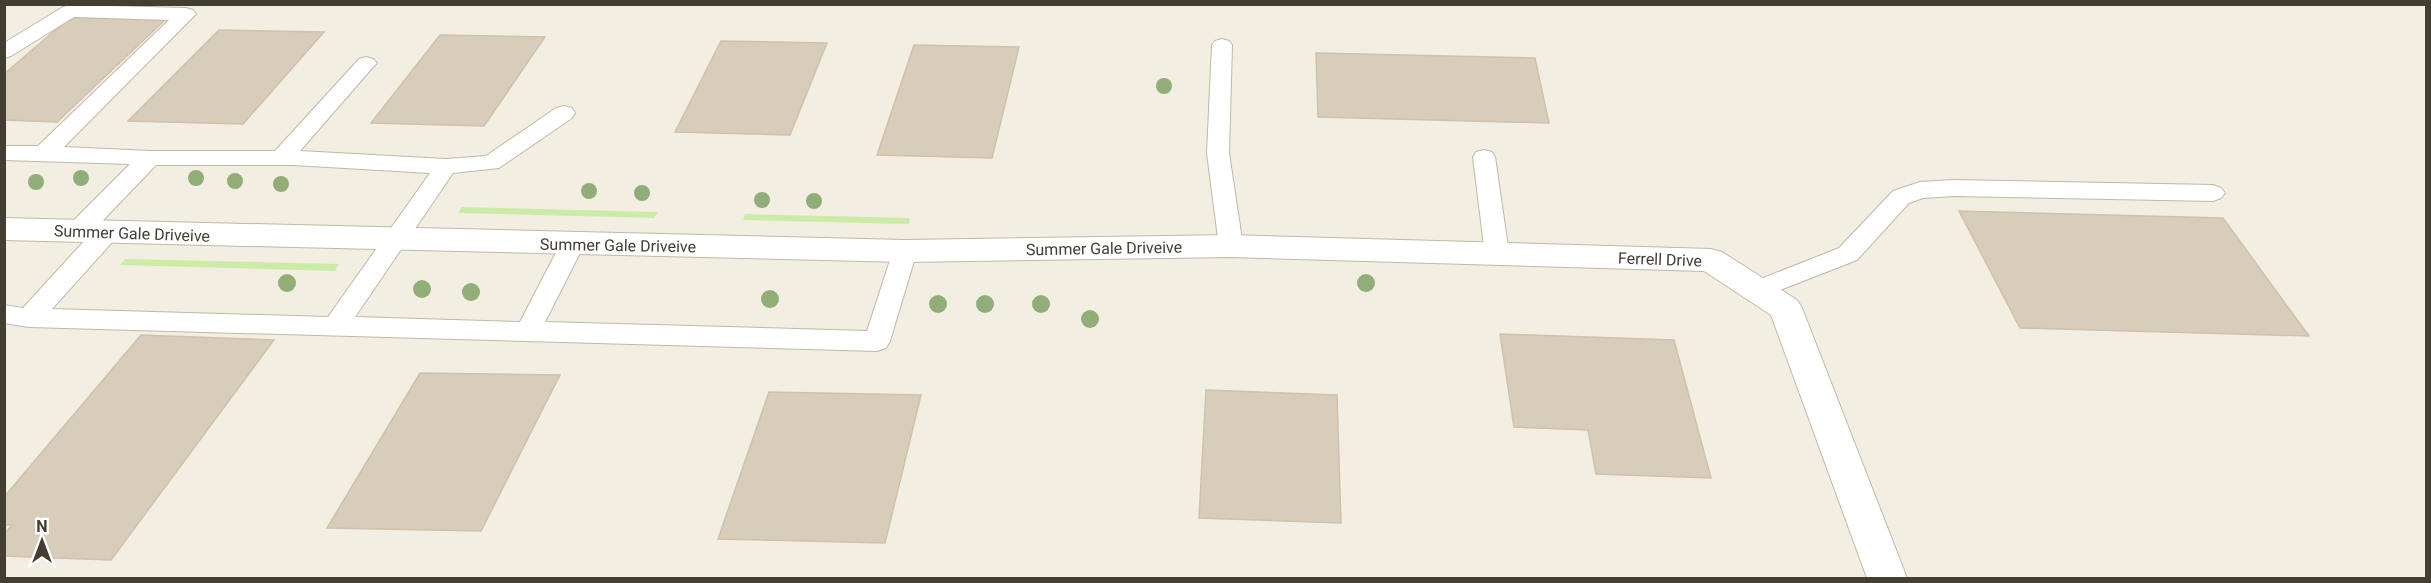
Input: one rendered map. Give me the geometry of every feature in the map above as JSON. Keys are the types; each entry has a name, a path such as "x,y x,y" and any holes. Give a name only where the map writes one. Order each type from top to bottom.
{"street":[{"name":"Summer Gale Driveive","path":"4,229 905,251 1231,246"},
{"name":"Ferrell Drive","path":"1231,246 1711,260 1785,308 1887,579"}],"lane":[{"path":"4,52 70,11 186,14 44,153"},
{"path":"1221,45 1218,153 1231,246"},
{"path":"281,158 366,63"},
{"path":"4,153 150,158 281,158 446,166 491,163 564,112"},
{"path":"1484,157 1497,254"},
{"path":"17,316 92,232 150,158"},
{"path":"335,327 446,166"},
{"path":"1757,290 1848,254 1901,196 1920,190 1954,188 2213,193"},
{"path":"528,331 573,243"},
{"path":"17,316 876,341 905,251"}],"green space":[{"path":"462,207 658,212 654,218 458,213"},
{"path":"745,214 910,218 909,224 743,220"},
{"path":"125,259 339,264 335,271 120,265"}],"building":[{"path":"72,16 167,18 57,122 4,120 4,74"},
{"path":"219,30 324,32 243,124 128,121"},
{"path":"440,35 545,37 484,126 371,123"},
{"path":"721,41 827,43 790,135 675,132"},
{"path":"914,45 1019,47 992,158 877,155"},
{"path":"1316,53 1535,58 1549,123 1318,117"},
{"path":"1959,211 2223,218 2309,336 2020,328"},
{"path":"1500,334 1674,340 1711,478 1596,474 1588,430 1514,427"},
{"path":"141,335 274,340 111,560 4,556 4,534 12,525 4,525 4,497"},
{"path":"420,373 560,375 481,531 327,528"},
{"path":"1206,390 1337,395 1341,523 1199,518"},
{"path":"769,392 921,395 885,543 718,539"}]}
